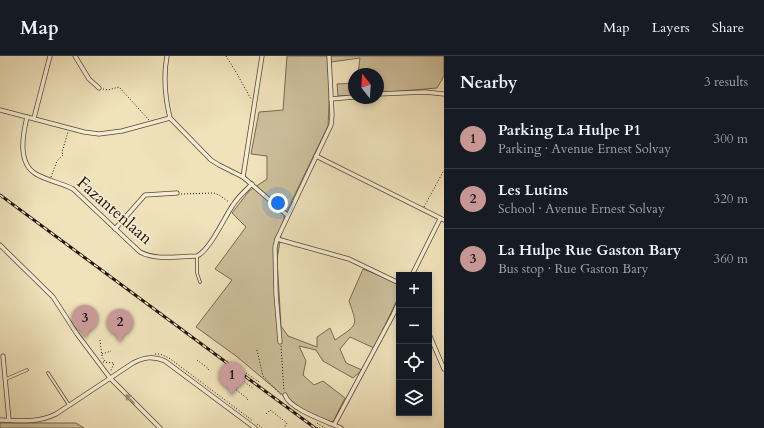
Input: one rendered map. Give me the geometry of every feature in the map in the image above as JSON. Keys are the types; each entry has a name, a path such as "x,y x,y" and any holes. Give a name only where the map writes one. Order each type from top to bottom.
{"street":[{"path":"34,118 50,56"},
{"path":"75,56 88,79 99,88"},
{"path":"167,56 164,90 170,118 211,160 229,171 243,177 287,215"},
{"path":"243,177 262,56"},
{"path":"280,342 276,294 275,248 287,215 331,125 329,56"},
{"path":"384,94 419,92 444,93"},
{"path":"331,99 348,98"},
{"path":"0,110 92,133 110,133 126,130 170,118"},
{"name":"Fazantenlaan","path":"27,117 22,141 23,150 28,166 35,173 65,185 73,190 140,252 147,256 197,256"},
{"path":"316,156 442,219 414,272"},
{"path":"197,256 206,249 233,205 252,184"},
{"path":"115,229 145,195 177,193"},
{"path":"277,239 349,259 396,282"},
{"path":"0,245 53,298 77,334 110,378 160,428"},
{"path":"334,425 396,308"},
{"path":"432,341 444,369"},
{"path":"3,356 9,420"},
{"path":"0,420 40,420 56,414 139,360 153,358 161,360 187,377 255,428"},
{"path":"285,396 309,415 341,428"}],"lane":[{"path":"197,256 200,282"},
{"path":"5,379 27,370"},
{"path":"48,374 69,405"}],"path":[{"path":"226,56 246,93 255,105"},
{"path":"99,88 108,90 119,88 151,122"},
{"path":"50,179 57,161 62,155 69,128"},
{"path":"423,209 444,170"},
{"path":"177,193 214,193 229,202"},
{"path":"100,340 105,362"},
{"path":"280,342 285,396"},
{"path":"258,350 263,376 275,389 285,396"},
{"path":"102,354 111,351"},
{"path":"152,354 160,354 170,358 262,428"},
{"path":"197,360 208,369 207,371"},
{"path":"98,362 114,363 110,378"},
{"path":"246,373 259,382"},
{"path":"242,380 254,389"},
{"path":"233,387 248,399 246,401"},
{"path":"266,414 270,410 287,423 284,428"}],"shaded area":[{"path":"287,56 444,56 444,76 437,88 384,92 384,68 359,68 360,58 331,62 328,126 284,217 277,259 281,326 288,336 317,347 317,337 330,328 335,340 348,331 354,324 354,316 349,301 363,269 396,282 396,302 374,348 350,337 340,349 346,363 362,370 353,378 323,361 316,350 299,346 306,361 303,375 314,385 323,381 345,398 333,422 297,407 236,356 196,327 232,280 215,269 246,227 232,213 249,191 267,179 267,156 251,154 259,112 283,110"},
{"path":"348,83 348,95 338,96 337,84"},
{"path":"0,423 76,423 84,428 0,428"}],"railway":[{"path":"0,195 315,428"}],"place":[{"name":"La Hulpe Rue Gaston Bary","path":"85,338"},
{"name":"Les Lutins","path":"120,342"},
{"name":"Parking La Hulpe P1","path":"232,395"}]}
